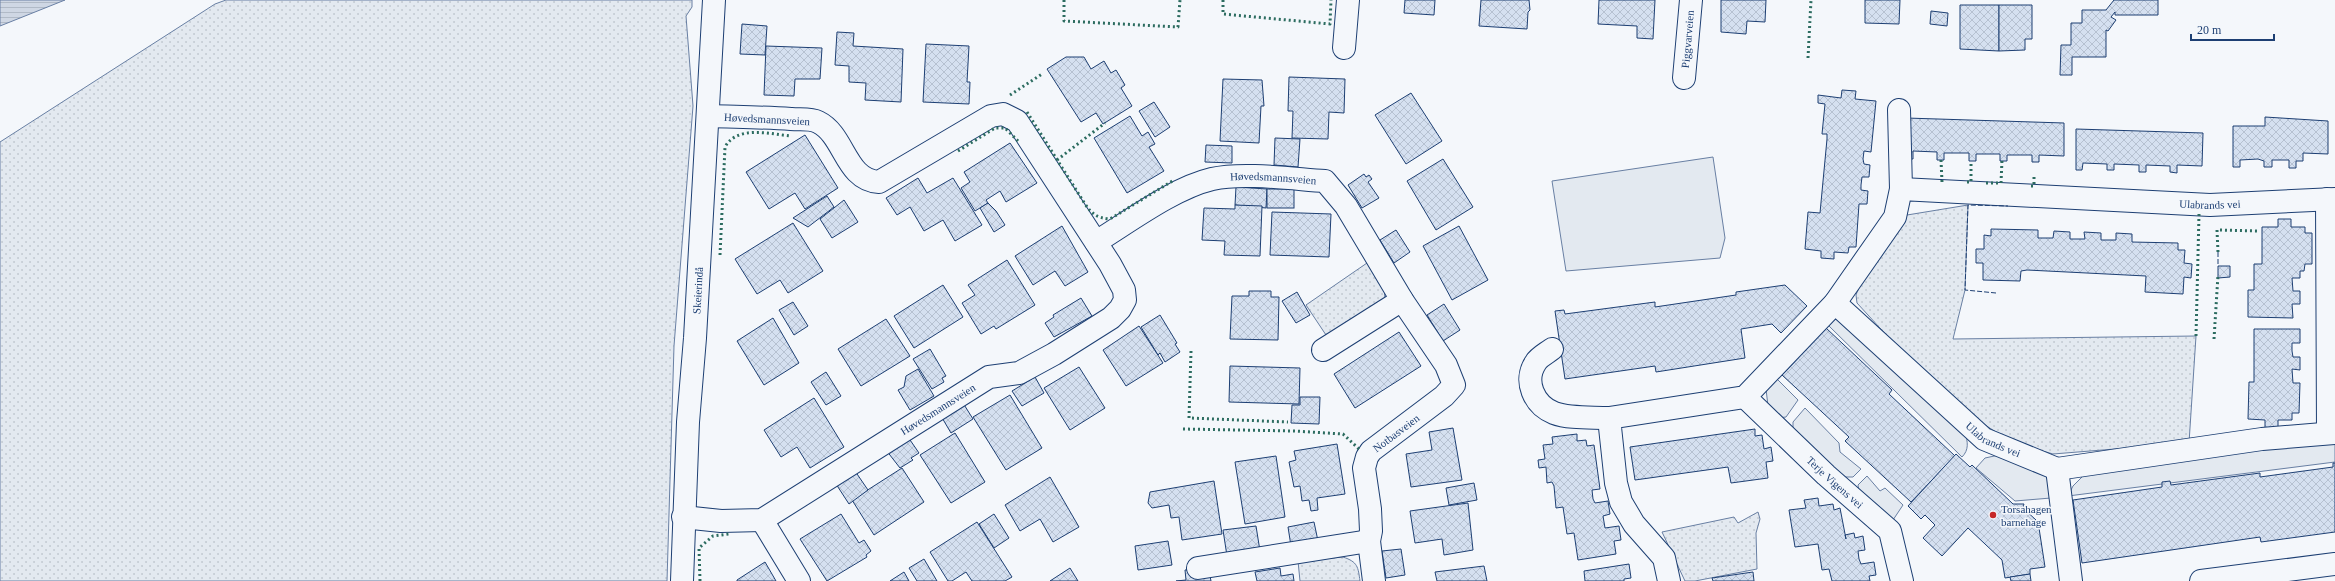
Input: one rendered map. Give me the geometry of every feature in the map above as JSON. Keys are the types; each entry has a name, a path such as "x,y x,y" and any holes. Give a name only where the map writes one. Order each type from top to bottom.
{"street":[{"name":"Skeierindå","path":"682,581 683,517 714,0"},
{"path":"1344,48 1348,0"},
{"name":"Piggvarveien","path":"1684,78 1691,0"},
{"path":"1552,349 1536,361 1531,371 1530,382 1539,403 1555,413 1609,418 1745,397 1835,302 1895,217 1901,189 1899,110"},
{"name":"Høvedsmannsveien","path":"708,116 751,117 818,122 827,128 859,175 869,181 879,182 991,116 1010,116 1017,121 1096,242 1124,290 1125,300 1120,309 1111,318 1054,354 1019,373 989,376 762,520"},
{"name":"Høvedsmannsveien","path":"1096,242 1179,192 1213,179 1252,177 1325,181 1346,206 1402,300 1446,365 1454,385"},
{"name":"Ulabrands vei","path":"1835,302 1984,439 2057,469 2262,439 2331,433 2331,199 2210,205 1901,189"},
{"path":"1322,350 1402,300"},
{"name":"Notbasveien","path":"1374,581 1369,541 1371,531 1370,509 1364,468 1367,457 1371,450 1419,416 1454,385"},
{"name":"Terje Vigens vei","path":"1745,397 1826,475 1890,531 1902,581"},
{"path":"1609,418 1616,483 1621,502 1634,524 1664,558 1669,581"},
{"path":"2057,469 2071,581"},
{"path":"683,517 721,521 762,520 799,581"},
{"path":"1198,568 1369,541"},
{"path":"2201,581 2335,564"}],"shaded area":[{"path":"0,0 65,0 0,26"},
{"path":"226,0 692,0 692,7 686,16 693,106 674,346 667,581 0,581 0,142 215,4"},
{"path":"1713,157 1725,238 1720,258 1566,271 1552,181"},
{"path":"1968,205 1965,290 1953,339 2196,336 2189,443 2053,454 2012,442 1977,420 1890,339 1857,303 1856,295 1859,287 1901,216"},
{"path":"1367,263 1384,286 1385,300 1328,338 1306,305"},
{"path":"1838,319 1965,433 1967,446 1966,452 1962,457 1828,325 1833,320"},
{"path":"1776,378 1798,400 1786,417 1778,418 1768,406 1766,389"},
{"path":"1805,408 1839,443 1840,452 1861,469 1853,477 1842,477 1793,431 1793,422"},
{"path":"2335,441 2335,462 2068,496 2073,486 2084,475 2209,456"},
{"path":"1999,455 2040,469 2047,477 2051,498 2015,501 1976,468 1985,458"},
{"path":"1867,476 1880,491 1885,488 1903,505 1891,523 1859,492 1858,485"},
{"path":"1758,512 1760,519 1756,533 1757,569 1695,581 1685,581 1676,562 1673,562 1671,551 1662,532 1734,517 1738,523"},
{"path":"1343,557 1354,563 1359,572 1360,581 1300,581 1298,561"}],"building":[{"path":"1405,0 1435,0 1434,15 1404,13"},
{"path":"1481,0 1529,0 1530,10 1528,12 1527,29 1479,26"},
{"path":"1599,0 1655,0 1653,39 1637,38 1637,26 1598,24"},
{"path":"1721,0 1766,0 1765,22 1747,21 1746,34 1721,32"},
{"path":"1865,0 1900,0 1899,24 1865,23"},
{"path":"2114,0 2158,0 2158,15 2115,15 2115,12 2111,17 2116,20 2108,31 2106,30 2106,57 2072,57 2072,75 2060,75 2061,45 2071,45 2071,23 2082,23 2082,10 2106,10"},
{"path":"1960,5 1999,5 1999,51 1960,49"},
{"path":"1999,5 2032,5 2032,39 2025,39 2025,50 1999,51"},
{"path":"1931,11 1948,13 1947,26 1930,24"},
{"path":"742,24 767,26 765,55 740,54"},
{"path":"837,32 854,33 853,46 903,49 901,102 865,100 866,83 849,82 849,66 835,65"},
{"path":"926,44 969,46 967,82 970,82 969,104 923,102"},
{"path":"766,46 822,48 820,79 795,79 794,96 764,95"},
{"path":"1066,57 1084,57 1091,69 1104,61 1111,73 1116,70 1125,85 1121,88 1132,106 1103,124 1096,113 1081,122 1047,69"},
{"path":"1289,77 1345,79 1344,113 1329,112 1328,139 1292,138 1293,111 1288,111"},
{"path":"1223,79 1262,80 1264,106 1261,106 1259,143 1220,141"},
{"path":"1842,90 1856,91 1855,99 1876,101 1871,152 1864,151 1863,159 1864,164 1870,165 1869,177 1862,177 1861,185 1861,190 1868,191 1867,204 1859,204 1856,247 1849,247 1848,253 1834,252 1834,259 1821,258 1821,251 1805,249 1808,212 1820,213 1827,139 1827,134 1822,134 1825,104 1818,103 1818,95 1841,98"},
{"path":"1411,93 1442,141 1406,164 1375,115"},
{"path":"1154,102 1170,127 1155,137 1139,111"},
{"path":"1130,116 1142,136 1148,132 1155,144 1149,147 1164,171 1127,193 1094,138"},
{"path":"2265,117 2328,121 2328,154 2303,153 2303,161 2296,161 2296,168 2289,168 2289,160 2272,160 2272,167 2264,167 2264,161 2258,159 2240,160 2240,167 2233,167 2233,126 2265,126"},
{"path":"1906,118 2064,123 2064,156 2039,155 2039,162 2032,162 2032,155 2007,155 2007,161 2000,161 2000,154 1976,154 1976,161 1969,161 1969,153 1944,153 1944,160 1937,160 1937,152 1913,151 1913,159 1905,159"},
{"path":"2076,129 2203,133 2202,166 2177,165 2177,173 2170,172 2170,166 2146,165 2146,172 2139,172 2139,165 2114,164 2114,170 2107,170 2107,164 2083,163 2082,170 2076,170"},
{"path":"805,135 838,188 805,209 795,193 769,209 746,172"},
{"path":"1275,138 1300,139 1298,167 1274,165"},
{"path":"1010,143 1037,183 1006,202 1000,191 986,200 988,203 975,211 961,188 970,182 964,172"},
{"path":"1206,145 1232,146 1232,163 1205,162"},
{"path":"1443,159 1473,207 1436,230 1407,181"},
{"path":"1364,174 1366,177 1369,175 1372,179 1368,182 1379,198 1362,208 1348,185"},
{"path":"918,178 927,193 953,178 982,225 955,241 943,220 924,231 910,207 897,215 886,198"},
{"path":"1236,187 1267,189 1266,208 1235,205"},
{"path":"1267,189 1294,189 1294,208 1267,208"},
{"path":"827,196 834,207 808,227 793,218"},
{"path":"844,200 858,222 832,238 820,219"},
{"path":"988,203 996,211 1005,225 994,232 980,208"},
{"path":"1235,205 1262,206 1260,256 1224,255 1225,241 1202,240 1204,208 1235,209"},
{"path":"1272,212 1331,214 1329,257 1270,255"},
{"path":"2278,219 2291,219 2291,227 2305,227 2305,233 2312,233 2312,264 2305,264 2304,271 2300,271 2300,278 2292,278 2293,291 2300,291 2300,304 2292,304 2293,318 2248,317 2248,290 2254,290 2254,264 2262,264 2262,227 2278,227"},
{"path":"793,223 823,271 788,293 780,280 757,294 735,259"},
{"path":"1062,226 1088,272 1065,286 1055,271 1033,285 1015,256"},
{"path":"1459,226 1488,280 1452,300 1423,246"},
{"path":"1991,229 2038,230 2038,238 2053,238 2054,231 2070,232 2070,239 2085,239 2084,232 2101,233 2101,240 2116,240 2116,233 2132,234 2132,242 2178,243 2178,250 2185,250 2184,263 2192,264 2191,278 2184,277 2183,294 2145,292 2146,276 2027,270 2021,271 2020,281 1983,280 1983,263 1976,263 1976,249 1984,249 1984,235 1991,236"},
{"path":"1396,230 1410,252 1394,263 1380,240"},
{"path":"1007,260 1035,305 996,329 994,326 981,334 962,303 975,295 968,285"},
{"path":"2218,266 2230,266 2230,277 2218,278"},
{"path":"943,285 963,317 914,348 894,316"},
{"path":"1785,285 1807,306 1781,333 1772,324 1741,329 1745,358 1656,372 1655,366 1565,379 1555,311 1564,310 1565,314 1655,302 1655,307 1736,295 1736,292"},
{"path":"1249,291 1271,291 1271,297 1279,297 1278,340 1230,339 1232,296 1249,296"},
{"path":"1297,292 1310,315 1296,323 1282,301"},
{"path":"1081,298 1092,316 1054,337 1045,323 1054,317 1053,315"},
{"path":"793,302 808,326 794,335 779,310"},
{"path":"1444,304 1460,330 1443,341 1427,315"},
{"path":"1160,315 1177,343 1175,344 1180,352 1165,362 1160,353 1158,355 1141,327"},
{"path":"773,318 799,363 764,385 737,341"},
{"path":"886,319 910,356 861,386 838,349"},
{"path":"1139,326 1163,363 1126,386 1103,350"},
{"path":"1826,328 1892,390 1889,394 1955,456 1911,502 1845,441 1849,437 1782,375"},
{"path":"2254,329 2300,329 2300,343 2292,343 2293,357 2300,357 2300,370 2292,369 2293,383 2300,383 2299,413 2292,413 2292,420 2278,420 2278,428 2265,428 2265,420 2248,419 2249,382 2254,382"},
{"path":"1399,332 1421,366 1355,408 1334,374"},
{"path":"930,349 946,376 942,378 944,382 932,389 913,359"},
{"path":"1230,366 1300,368 1299,404 1229,402"},
{"path":"1079,367 1105,408 1070,430 1044,388"},
{"path":"918,369 934,396 910,410 898,390 904,387 906,376"},
{"path":"826,372 841,396 826,405 811,382"},
{"path":"1035,377 1044,393 1022,406 1012,391"},
{"path":"1010,395 1042,448 1006,470 973,417"},
{"path":"1300,397 1320,397 1319,424 1291,423 1292,405 1300,405"},
{"path":"814,398 844,447 810,468 797,447 781,457 764,430"},
{"path":"963,403 973,419 951,433 941,416"},
{"path":"1453,428 1462,480 1411,487 1406,454 1432,450 1429,432"},
{"path":"1755,429 1755,436 1762,435 1764,449 1771,447 1773,461 1766,462 1768,478 1731,483 1728,467 1635,480 1630,447"},
{"path":"955,433 985,482 951,503 920,455"},
{"path":"1577,434 1577,441 1586,440 1587,446 1594,445 1600,489 1592,490 1593,499 1595,503 1608,501 1610,514 1603,516 1605,528 1619,526 1621,540 1614,541 1616,554 1578,560 1574,533 1567,534 1563,507 1556,508 1554,486 1552,482 1547,483 1546,467 1539,468 1538,460 1545,459 1543,445 1553,444 1552,437"},
{"path":"908,437 919,453 911,458 913,460 900,468 886,450"},
{"path":"1337,444 1345,494 1317,498 1318,510 1311,511 1309,500 1302,501 1300,486 1294,487 1289,462 1296,460 1294,451"},
{"path":"1956,454 1970,467 1972,465 2013,504 2024,504 2023,508 2036,520 2034,523 2039,528 2045,567 2030,569 2030,574 2005,578 2002,560 1968,528 1942,556 1923,538 1935,525 1925,515 1921,519 1908,506"},
{"path":"1276,456 1285,517 1245,524 1235,462"},
{"path":"2333,463 2335,463 2335,532 2261,542 2260,537 2082,563 2073,500 2162,487 2162,482 2170,481 2171,485 2260,473 2260,477 2333,467"},
{"path":"902,468 924,502 874,535 852,500"},
{"path":"855,471 868,490 849,504 836,484"},
{"path":"1050,477 1079,527 1053,542 1040,519 1020,531 1005,505"},
{"path":"1214,481 1222,534 1182,540 1179,517 1171,518 1169,505 1152,508 1148,503 1150,492"},
{"path":"1474,483 1477,500 1449,505 1446,488"},
{"path":"1818,498 1819,506 1833,504 1834,510 1840,508 1845,535 1854,533 1855,538 1863,536 1865,550 1858,551 1859,559 1861,564 1874,562 1876,575 1869,576 1870,581 1832,581 1829,569 1822,570 1818,544 1795,547 1789,510 1806,508 1804,500"},
{"path":"1468,503 1473,550 1444,555 1442,539 1415,543 1410,511"},
{"path":"841,514 859,543 864,540 871,551 866,555 867,557 827,581 800,539"},
{"path":"994,514 1009,538 994,548 979,524"},
{"path":"977,522 1012,577 1005,581 972,581 966,572 952,581 948,581 930,552"},
{"path":"1314,522 1318,541 1291,546 1288,527"},
{"path":"1256,526 1260,551 1227,556 1223,530"},
{"path":"1168,541 1172,565 1138,570 1135,546"},
{"path":"1401,549 1405,575 1386,578 1382,551"},
{"path":"924,559 937,581 917,581 909,568"},
{"path":"765,562 776,581 737,581 737,580"},
{"path":"1629,564 1631,578 1624,579 1624,581 1585,581 1584,571"},
{"path":"1484,566 1487,581 1437,581 1435,572"},
{"path":"1070,568 1078,581 1050,581"},
{"path":"1280,568 1281,576 1293,574 1294,581 1257,581 1255,572"},
{"path":"1196,569 1210,576 1211,581 1176,581 1186,580 1185,570"},
{"path":"904,572 909,581 890,581"},
{"path":"1753,572 1754,581 1713,581 1712,578"},
{"path":"2030,574 2031,581 2011,581 2010,577"}],"hedge":[{"path":"1064,0 1064,21 1178,27 1180,0"},
{"path":"1223,0 1223,14 1330,24 1331,0"},
{"path":"1808,58 1811,0"},
{"path":"1010,95 1042,74"},
{"path":"1027,112 1085,204 1093,213 1102,218 1110,219 1174,180"},
{"path":"1057,160 1105,123"},
{"path":"958,151 995,128 1005,128 1018,141"},
{"path":"720,255 725,147 730,140 746,133 755,132 791,136"},
{"path":"1941,160 1942,182"},
{"path":"1986,183 2001,183 2002,160"},
{"path":"1967,182 1971,182 1971,163"},
{"path":"2031,186 2034,186 2034,175"},
{"path":"2196,336 2199,214"},
{"path":"2218,252 2217,230 2258,231"},
{"path":"2214,339 2218,275"},
{"path":"1191,351 1189,418 1288,422"},
{"path":"1183,429 1294,431 1343,434 1359,449"},
{"path":"700,581 699,548 713,536 729,534"}],"fence":[{"path":"1996,293 1965,290 1968,205 2008,206"},
{"path":"2218,252 2218,266"}],"place":[{"name":"Torsahagen barnehage","path":"1993,515"}]}
